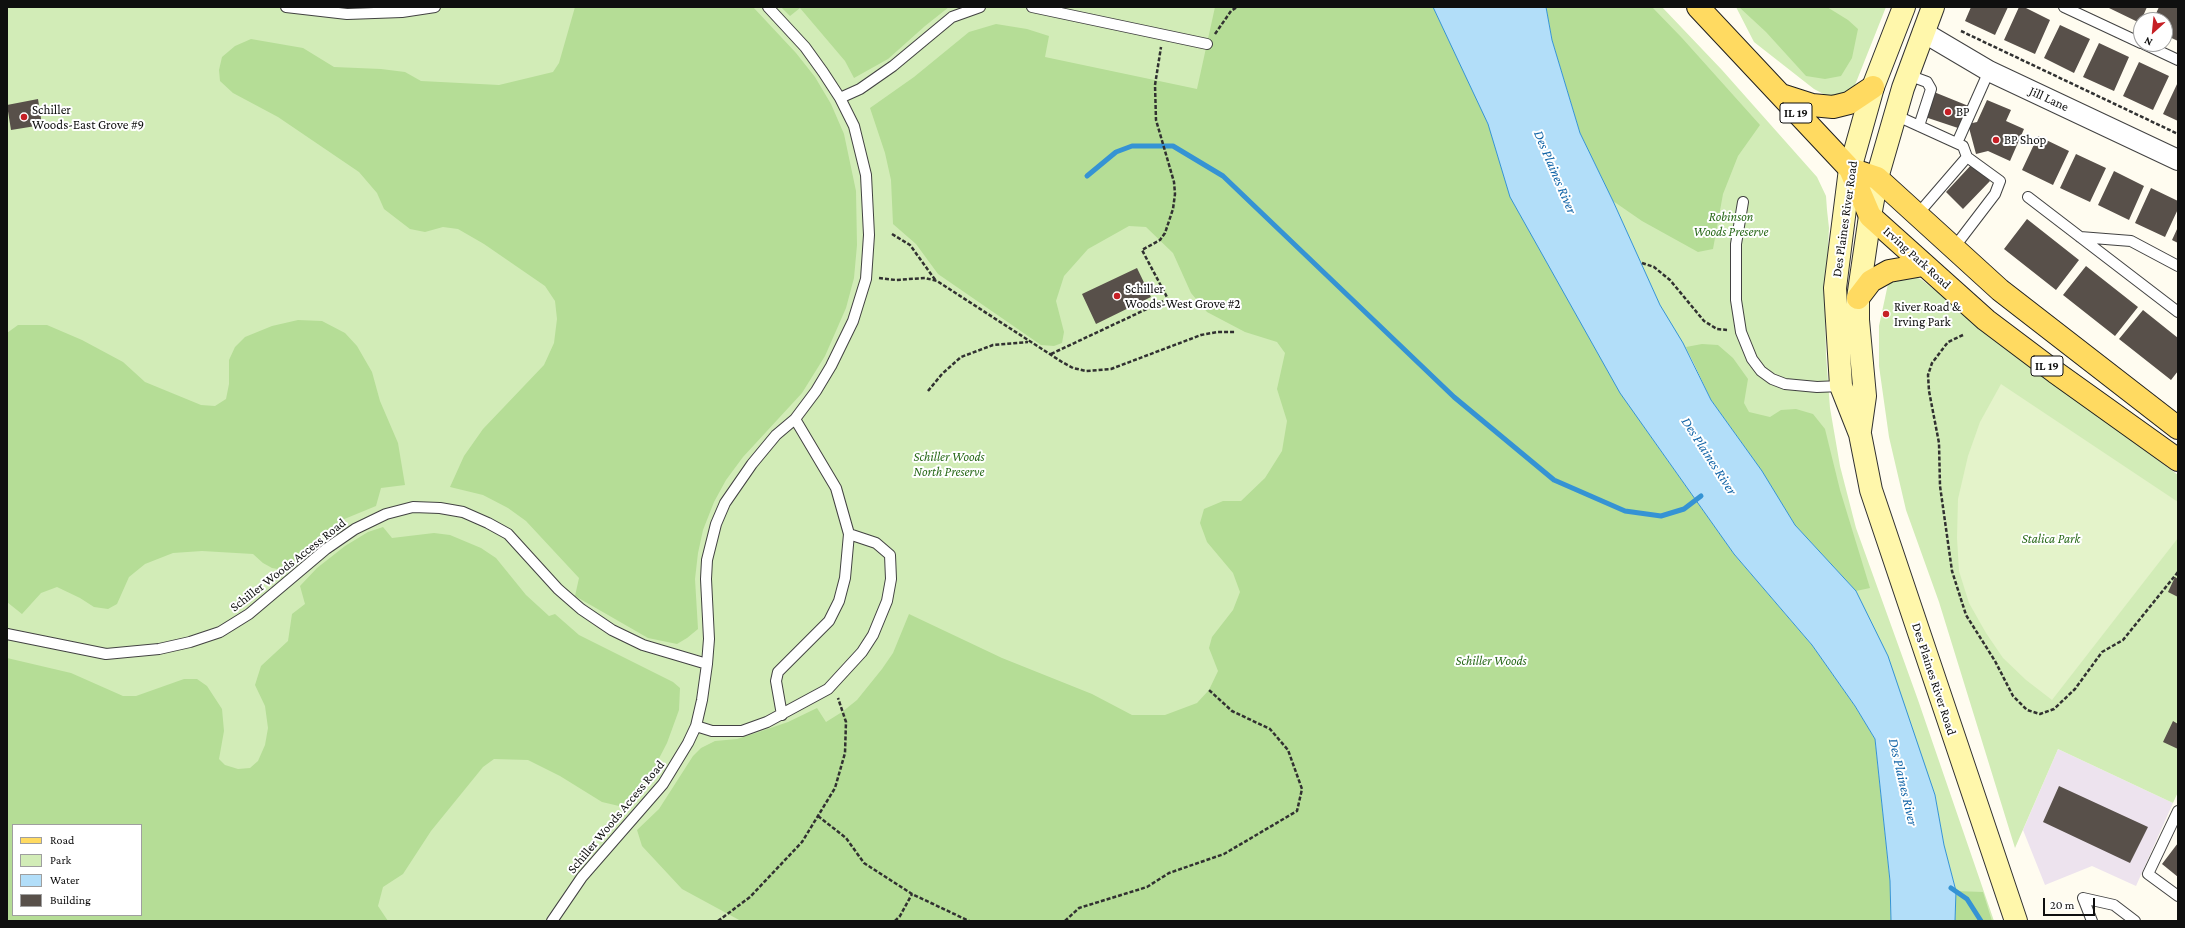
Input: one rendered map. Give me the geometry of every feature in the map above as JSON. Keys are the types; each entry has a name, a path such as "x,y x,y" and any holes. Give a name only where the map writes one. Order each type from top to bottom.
{"main road":[{"name":"Irving Park Road","path":"1698,7 1850,169 1870,216 1986,320 2178,460"},
{"name":"Des Plaines River Road","path":"1904,7 1873,88 1850,169 1835,288 1841,386 1860,434 1871,490 2016,921"},
{"name":"Des Plaines River Road","path":"1860,434 1865,396 1858,320 1858,298 1870,216 1878,178 1908,75 1933,7"},
{"path":"1779,95 1812,105 1833,107 1849,103 1873,88"},
{"name":"Irving Park Road","path":"1850,169 1878,178 1953,249 2000,290 2178,428"},
{"path":"1858,298 1871,281 1889,271 1923,265"}],"street":[{"name":"Jill Lane","path":"1923,32 1989,71 2178,160"}],"lane":[{"path":"286,7 347,14 402,12 435,7"},
{"name":"Schiller Woods Access Road","path":"552,921 582,877 663,784 678,763 696,726 702,700 709,639 707,560 716,524 725,503 752,464 776,435 795,419 816,391 834,360 853,321 866,277 869,235 866,175 854,126 840,98 805,47 768,7"},
{"path":"840,98 860,89 893,66 952,17 980,7"},
{"path":"1032,7 1207,44"},
{"path":"2064,7 2133,39"},
{"path":"2161,52 2178,60"},
{"path":"1957,144 1989,71"},
{"path":"1908,75 1927,82 1931,89 1919,126"},
{"path":"1896,115 1963,146 1968,157 2000,181 1995,194 1953,249"},
{"path":"1917,215 1968,157"},
{"path":"2028,197 2178,312"},
{"path":"1743,202 1736,244 1734,274 1741,332 1752,359 1761,371 1772,379 1785,384 1802,387 1841,386"},
{"path":"2080,237 2132,241 2178,266"},
{"path":"782,715 776,681 778,672 829,621 839,601 845,578 849,534 836,488 795,419"},
{"name":"Schiller Woods Access Road","path":"7,634 106,654 159,649 190,642 220,632 249,614 326,549 355,529 386,514 413,507 440,508 463,512 508,534 558,589 581,609 612,630 643,645 707,664"},
{"path":"696,726 712,731 742,731 756,728 812,699 833,683 862,652 873,635 883,612 891,579 890,555 876,544 849,534"},
{"path":"2178,811 2148,874 2178,896"},
{"path":"2092,921 2083,898 2114,905 2135,921"}],"path":[{"path":"1207,44 1231,11 1237,7"},
{"path":"1959,30 2178,134"},
{"path":"1051,354 1168,299 1142,250 1160,240 1165,233 1173,209 1175,194 1174,182 1156,120 1155,85 1163,35"},
{"path":"892,234 910,245 936,281"},
{"path":"1642,263 1654,267 1670,280 1704,321 1717,329 1741,332"},
{"path":"866,277 896,280 925,278 936,281 999,320 1028,342 1073,368 1096,371 1111,369 1201,335 1217,332 1235,332"},
{"path":"1963,335 1948,342 1932,363 1928,375 1929,391 1939,443 1940,486 1952,570 1966,615 1995,661 2013,696 2027,710 2040,714 2054,710 2075,689 2102,652 2123,640 2178,572"},
{"path":"928,391 942,374 961,357 994,345 1028,342"},
{"path":"718,921 750,897 802,842 835,788 845,753 846,722 833,683"},
{"path":"1065,921 1079,908 1147,886 1169,873 1224,854 1296,811 1302,789 1288,750 1270,729 1232,711 1209,690"},
{"path":"818,816 846,838 864,863 912,894 969,921"},
{"path":"895,921 900,916 912,894"}],"shaded area":[{"path":"2058,749 2173,803 2136,886 2092,866 2045,885 2023,830"}],"green space":[{"name":"Schiller Woods North Preserve","path":"7,7 1433,7 1891,921 7,921"},
{"path":"575,7 753,7 796,53 815,77 831,104 844,134 856,191 857,245 854,278 846,308 825,356 802,393 743,457 726,480 714,502 703,530 698,553 695,579 698,629 677,644 648,638 575,596 579,578 526,521 508,508 483,495 450,487 464,456 483,429 544,365 554,343 557,319 555,301 545,286 484,244 458,229 443,227 425,232 410,229 384,209 377,193 359,172 278,117 233,93 220,81 219,70 222,57 235,46 251,39 303,48 334,67 381,69 405,72 421,81 499,85 553,72 559,63"},
{"path":"781,7 949,7 888,59 854,78 845,61 800,8 790,16"},
{"name":"Schiller Woods","path":"1215,7 1433,7 1488,124 1510,197 1620,393 1734,554 1812,645 1855,706 1875,739 1890,881 1891,921 741,921 682,889 642,846 637,830 659,809 693,756 701,748 715,741 737,739 788,722 817,708 826,722 842,712 857,700 893,653 909,614 1002,658 1092,694 1132,715 1165,715 1197,703 1209,690 1218,671 1209,648 1212,637 1233,610 1240,592 1233,573 1207,542 1200,523 1204,509 1223,501 1241,501 1265,478 1282,451 1287,421 1277,389 1285,353 1277,342 1245,332 1207,312 1191,293 1173,253 1146,227 1129,226 1088,249 1064,276 1056,301 1064,332 1062,343 1054,346 1041,345 938,274 916,244 893,224 891,180 885,153 870,108 914,77 969,32 996,24 1027,29 1049,36 1045,57 1197,89"},
{"name":"Robinson Woods Preserve","path":"1546,7 1662,7 1722,70 1817,177 1826,196 1829,228 1825,310 1826,355 1830,408 1840,466 1856,528 1918,700 1994,921 1955,921 1956,891 1944,845 1935,795 1856,591 1795,525 1673,329 1660,305 1613,201 1580,133"},
{"path":"1546,7 1652,7 1682,38 1760,125 1738,156 1723,194 1713,249 1698,252 1642,221 1613,201 1580,133 1552,40"},
{"path":"1736,7 1886,7 1855,85 1848,93 1831,98 1814,89 1754,42"},
{"path":"1739,7 1827,7 1848,20 1858,29 1852,58 1841,76 1825,79 1806,76 1766,32"},
{"name":"Stalica Park","path":"1910,274 1922,280 2030,366 2178,475 2178,792 2173,803 2058,749 2015,848 1939,602 1906,510 1889,437 1879,366 1879,326 1888,284 1898,275"},
{"path":"298,320 322,321 345,333 357,346 372,372 380,401 398,443 405,485 381,488 376,506 342,520 322,534 288,571 272,568 263,563 253,554 202,551 173,553 145,564 129,577 117,604 108,609 94,607 80,598 57,587 41,593 22,614 7,602 7,333 18,325 47,325 82,340 123,362 145,382 201,405 215,406 226,399 229,384 229,360 235,347 245,337 272,326"},
{"path":"1702,344 1718,345 1733,358 1748,379 1744,403 1749,412 1770,417 1781,410 1796,409 1813,414 1825,429 1840,490 1870,588 1856,591 1795,525 1762,471 1711,400 1686,347"},
{"path":"2001,384 2178,502 2178,538 2052,700 2026,680 2003,658 1986,633 1969,603 1959,571 1957,538 1958,499 1968,456 1980,422"},
{"path":"383,527 392,538 434,533 450,535 481,548 496,558 526,595 549,616 555,614 579,635 673,682 680,688 679,710 667,743 652,772 632,798 619,806 602,802 560,776 528,760 494,759 483,767 431,831 403,874 383,887 378,906 388,921 7,921 7,658 71,673 123,696 136,696 184,679 197,679 207,686 222,709 224,731 219,759 225,765 238,769 250,768 258,761 265,745 268,728 265,706 255,685 261,666 288,641 292,614 305,604 300,586 317,568 345,546 368,532"},
{"path":"1956,891 1983,892 1992,921 1955,921"}],"water":[{"name":"Des Plaines River","path":"1433,7 1546,7 1552,40 1580,133 1613,201 1660,305 1683,343 1711,400 1762,471 1795,525 1856,591 1888,656 1935,795 1944,845 1956,891 1955,921 1891,921 1890,881 1875,739 1855,706 1812,645 1734,554 1620,393 1510,197 1488,124"}],"building":[{"path":"1971,7 2008,7 1995,35 1965,21"},
{"path":"2019,7 2024,7 2050,20 2035,54 2004,40"},
{"path":"2147,7 2145,12 2133,12 2133,20 2109,8"},
{"path":"2159,7 2178,7 2178,41 2173,39 2173,12 2157,12"},
{"path":"2060,25 2090,39 2074,73 2044,58"},
{"path":"2099,43 2129,57 2114,91 2083,77"},
{"path":"2139,62 2169,76 2153,110 2123,96"},
{"path":"2178,82 2178,121 2163,114"},
{"name":"BP","path":"1934,92 1971,107 1961,129 1925,117"},
{"name":"Schiller Woods-East Grove #9","path":"38,99 42,125 11,130 7,105"},
{"name":"BP Shop","path":"1987,100 2011,110 2006,121 2024,129 2010,161 1988,151 1976,154 1968,124 1977,122"},
{"path":"2038,136 2069,151 2053,185 2022,170"},
{"path":"2076,154 2106,168 2090,202 2060,188"},
{"path":"1972,164 1990,181 1963,209 1946,192"},
{"path":"2114,171 2144,186 2129,220 2098,205"},
{"path":"2151,188 2178,201 2178,209 2165,237 2135,223"},
{"path":"2027,219 2079,260 2056,290 2004,249"},
{"path":"2178,227 2178,243 2172,240"},
{"path":"2086,266 2138,307 2115,336 2063,295"},
{"name":"Schiller Woods-West Grove #2","path":"1137,268 1151,297 1096,324 1082,294"},
{"path":"2143,310 2178,338 2178,371 2171,380 2119,339"},
{"path":"2175,577 2178,579 2178,597 2168,592"},
{"path":"2173,721 2178,724 2178,749 2163,742"},
{"path":"2059,786 2148,827 2130,863 2043,822"},
{"path":"2178,843 2178,877 2162,864"}],"waterway":[{"path":"1087,176 1116,152 1132,146 1173,146 1223,176 1454,397 1554,480 1625,511 1661,516 1684,509 1701,496"},
{"path":"1951,888 1967,899 1981,921"}],"place":[{"name":"BP","path":"1948,112"},
{"name":"Schiller Woods-East Grove #9","path":"24,117"},
{"name":"BP Shop","path":"1996,140"},
{"name":"Schiller Woods-West Grove #2","path":"1117,296"},
{"name":"River Road & Irving Park","path":"1886,314"}]}
